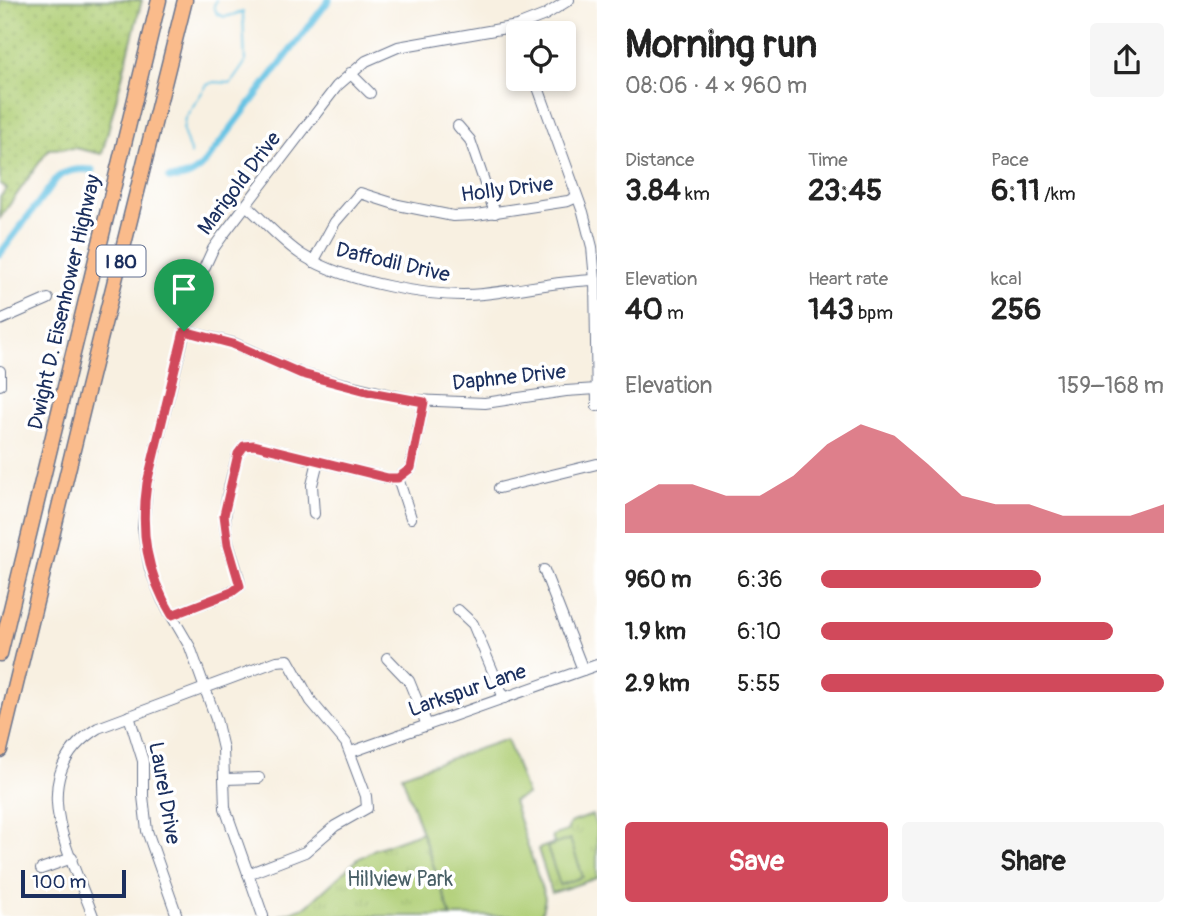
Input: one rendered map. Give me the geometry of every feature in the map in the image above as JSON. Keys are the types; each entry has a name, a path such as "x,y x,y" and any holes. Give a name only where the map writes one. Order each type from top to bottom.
{"highway":[{"name":"Dwight D. Eisenhower Highway","path":"0,654 159,0"},
{"name":"Dwight D. Eisenhower Highway","path":"0,750 186,0"}],"street":[{"name":"Marigold Drive","path":"534,21 569,0"},
{"name":"Marigold Drive","path":"264,916 225,808 220,735 205,688 190,647 163,601 145,548 144,506 147,483 196,286 218,242 350,73 366,61 398,47 506,32"},
{"path":"350,73 370,93"},
{"path":"539,91 590,239 595,280 597,406"},
{"path":"458,126 470,140 495,213"},
{"name":"Holly Drive","path":"313,262 335,222 360,193 429,213 453,216 495,213 568,201 577,197"},
{"name":"Daffodil Drive","path":"246,205 298,253 313,262 348,275 440,295 481,295 549,283 595,280"},
{"path":"0,320 48,299"},
{"name":"Daphne Drive","path":"184,331 233,344 302,374 370,392 424,402 485,403 597,389"},
{"path":"0,371 0,385"},
{"path":"172,615 232,592 240,586 228,545 224,515 238,454 244,446 254,445 388,478 398,478 411,468 424,402"},
{"path":"314,514 313,485 318,461"},
{"path":"499,488 597,464"},
{"path":"398,478 411,518"},
{"path":"544,570 583,670"},
{"path":"458,610 473,624 504,698"},
{"path":"387,659 409,681 427,725"},
{"path":"93,916 56,807 56,788 64,763 78,743 88,734 129,716 277,661 288,660 312,701 351,752 366,796 367,808 335,826 305,852 248,874"},
{"name":"Larkspur Lane","path":"351,752 597,665"},
{"name":"Laurel Drive","path":"129,716 142,761 147,831 177,916"},
{"path":"225,779 258,778"},
{"path":"41,869 72,858"}],"green space":[{"path":"0,0 142,0 102,154 75,148 49,149 0,218 0,197 7,189 0,184"},
{"path":"507,739 527,795 513,801 545,898 541,916 451,916 402,775"},
{"path":"592,815 597,828 597,878 552,893 538,849 554,843 552,836 567,831 570,823"},
{"name":"Hillview Park","path":"422,832 451,916 279,916 307,906 358,859 375,849"},
{"path":"570,839 583,877 560,885 547,847"}],"waterway":[{"path":"191,155 183,131 185,118 207,85 214,82 231,83 245,63 243,12 225,17 217,14 214,6 216,0"},
{"path":"169,178 188,176 204,164 329,0"},
{"path":"0,254 57,178 74,170 92,170"}],"route":[{"path":"184,331 233,344 302,374 370,392 424,402 414,460 407,474 398,478 388,478 254,445 244,446 238,454 224,515 228,545 239,575 240,586 232,592 172,615 150,569 145,548 144,506 147,483 184,331"}]}
